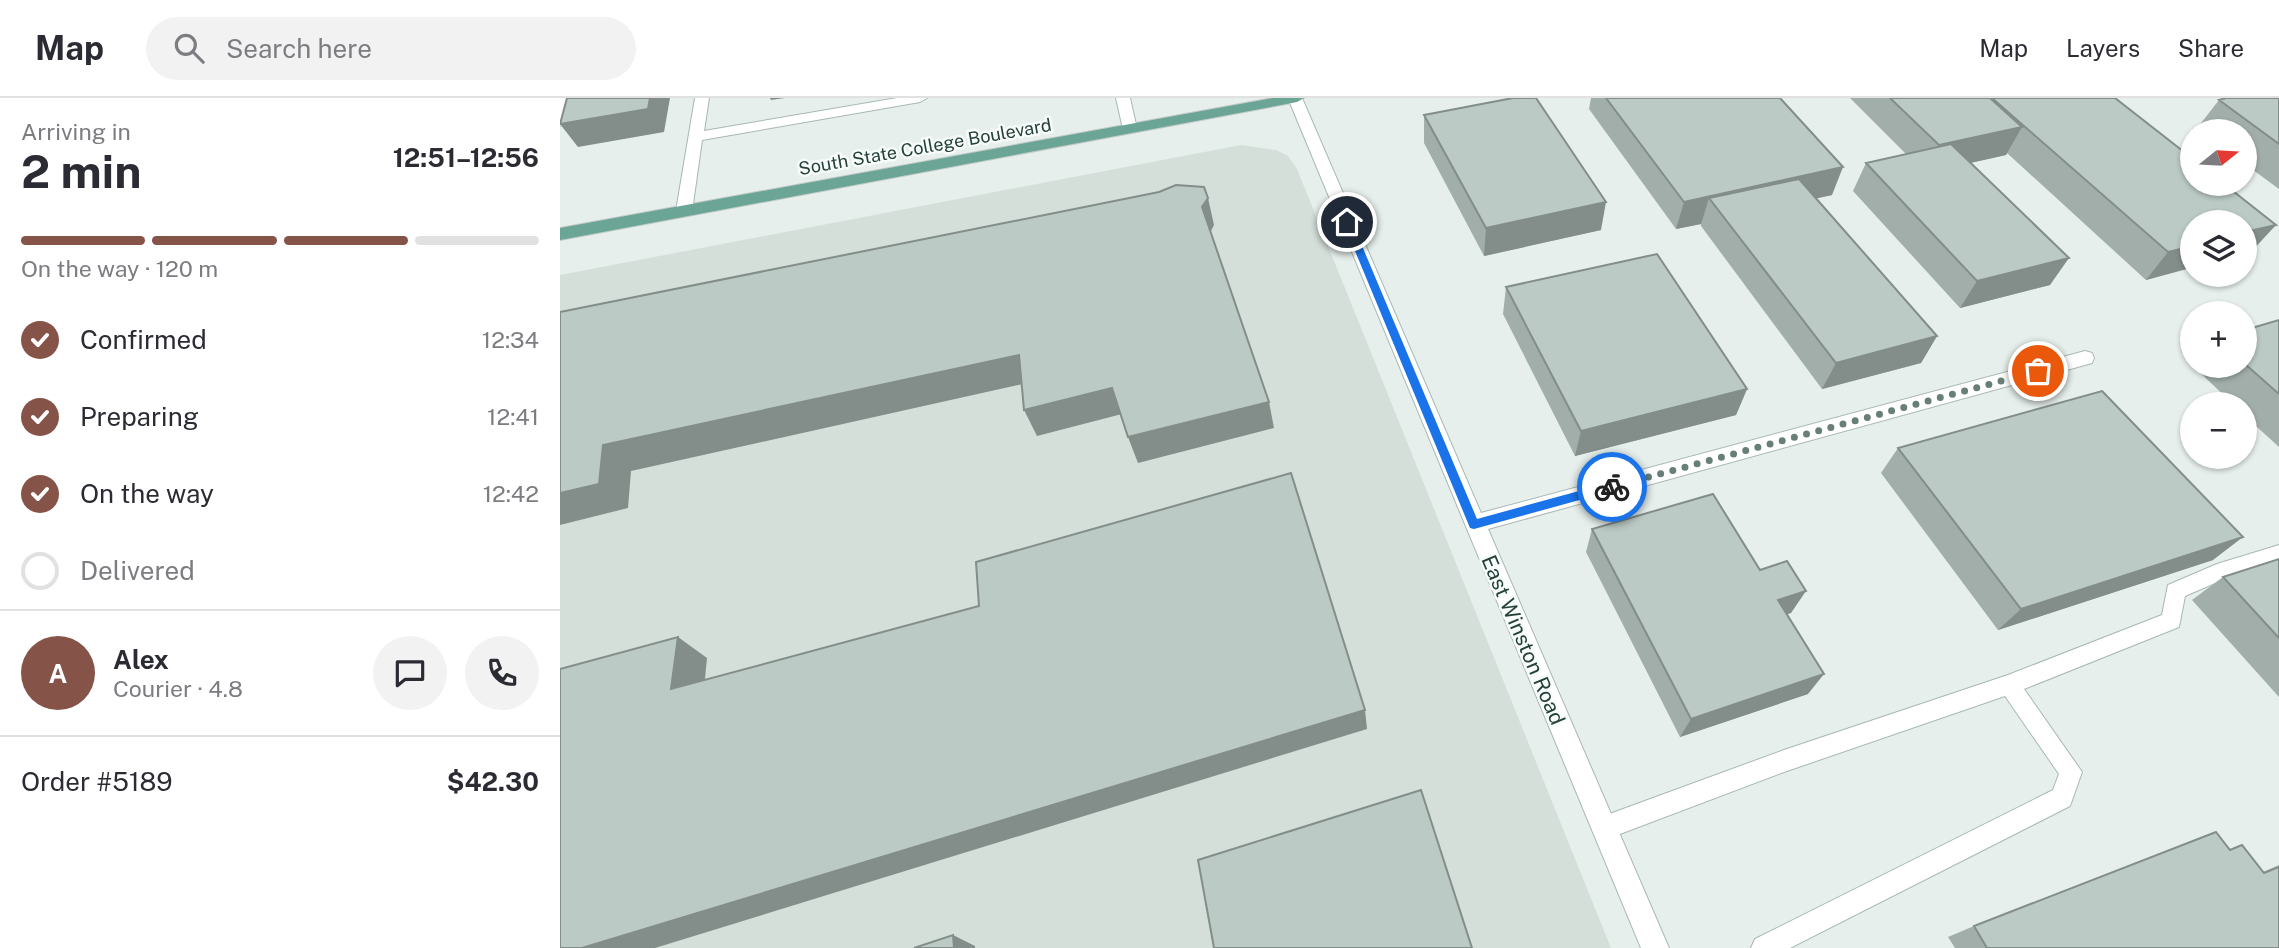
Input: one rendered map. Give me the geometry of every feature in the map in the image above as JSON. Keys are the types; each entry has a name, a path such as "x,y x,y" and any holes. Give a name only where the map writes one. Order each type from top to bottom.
{"main road":[{"name":"South State College Boulevard","path":"560,234 1296,98"}],"street":[{"name":"East Winston Road","path":"1296,98 1655,948"},
{"path":"1474,524 2085,358"}],"lane":[{"path":"560,122 567,98"},
{"path":"684,211 702,98"},
{"path":"696,137 920,98"},
{"path":"1123,98 1130,129"},
{"path":"1604,828 1784,761 2009,685 2172,621 2175,591 2224,570 2279,553"},
{"path":"1764,948 2062,798 2071,772 2009,685"}],"shaded area":[{"path":"1241,145 1276,150 1288,156 1297,169 1611,948 560,948 560,275"}],"building":[{"path":"567,98 650,98 648,109 560,124"},
{"path":"1513,98 1536,98 1606,202 1486,228 1424,115"},
{"path":"1606,98 1780,98 1843,167 1684,202"},
{"path":"1890,98 1990,98 2022,127 1939,145"},
{"path":"1992,98 2115,98 2180,149 2180,196 2239,196 2257,210 2180,210 2180,249 2168,252"},
{"path":"2279,98 2279,144 2258,129 2258,119 2245,119 2219,100"},
{"path":"1951,144 2069,258 1977,281 1866,163"},
{"path":"1799,179 1937,336 1836,363 1709,198"},
{"path":"1176,185 1204,187 1208,198 1202,207 1269,402 1128,437 1112,388 1024,410 1019,355 603,445 599,484 560,493 560,312 1159,192"},
{"path":"2257,210 2276,225 2257,229"},
{"path":"1657,254 1747,389 1581,431 1506,287"},
{"path":"2279,320 2279,394 2257,375 2257,326"},
{"path":"2102,391 2243,537 2021,609 1898,448"},
{"path":"1291,473 1365,710 582,948 560,948 560,669 678,637 671,689 979,606 976,562"},
{"path":"1713,494 1760,570 1787,561 1806,591 1778,600 1824,674 1691,719 1592,529"},
{"path":"2279,559 2279,638 2223,577"},
{"path":"1421,790 1472,948 1214,948 1198,860"},
{"path":"2216,832 2230,850 2242,845 2264,873 2279,867 2279,948 1987,948 1974,926"},
{"path":"953,935 954,948 914,948"}],"way so far":[{"path":"1612,487 2038,371"}],"route":[{"path":"1347,222 1474,524 1612,487"}]}
